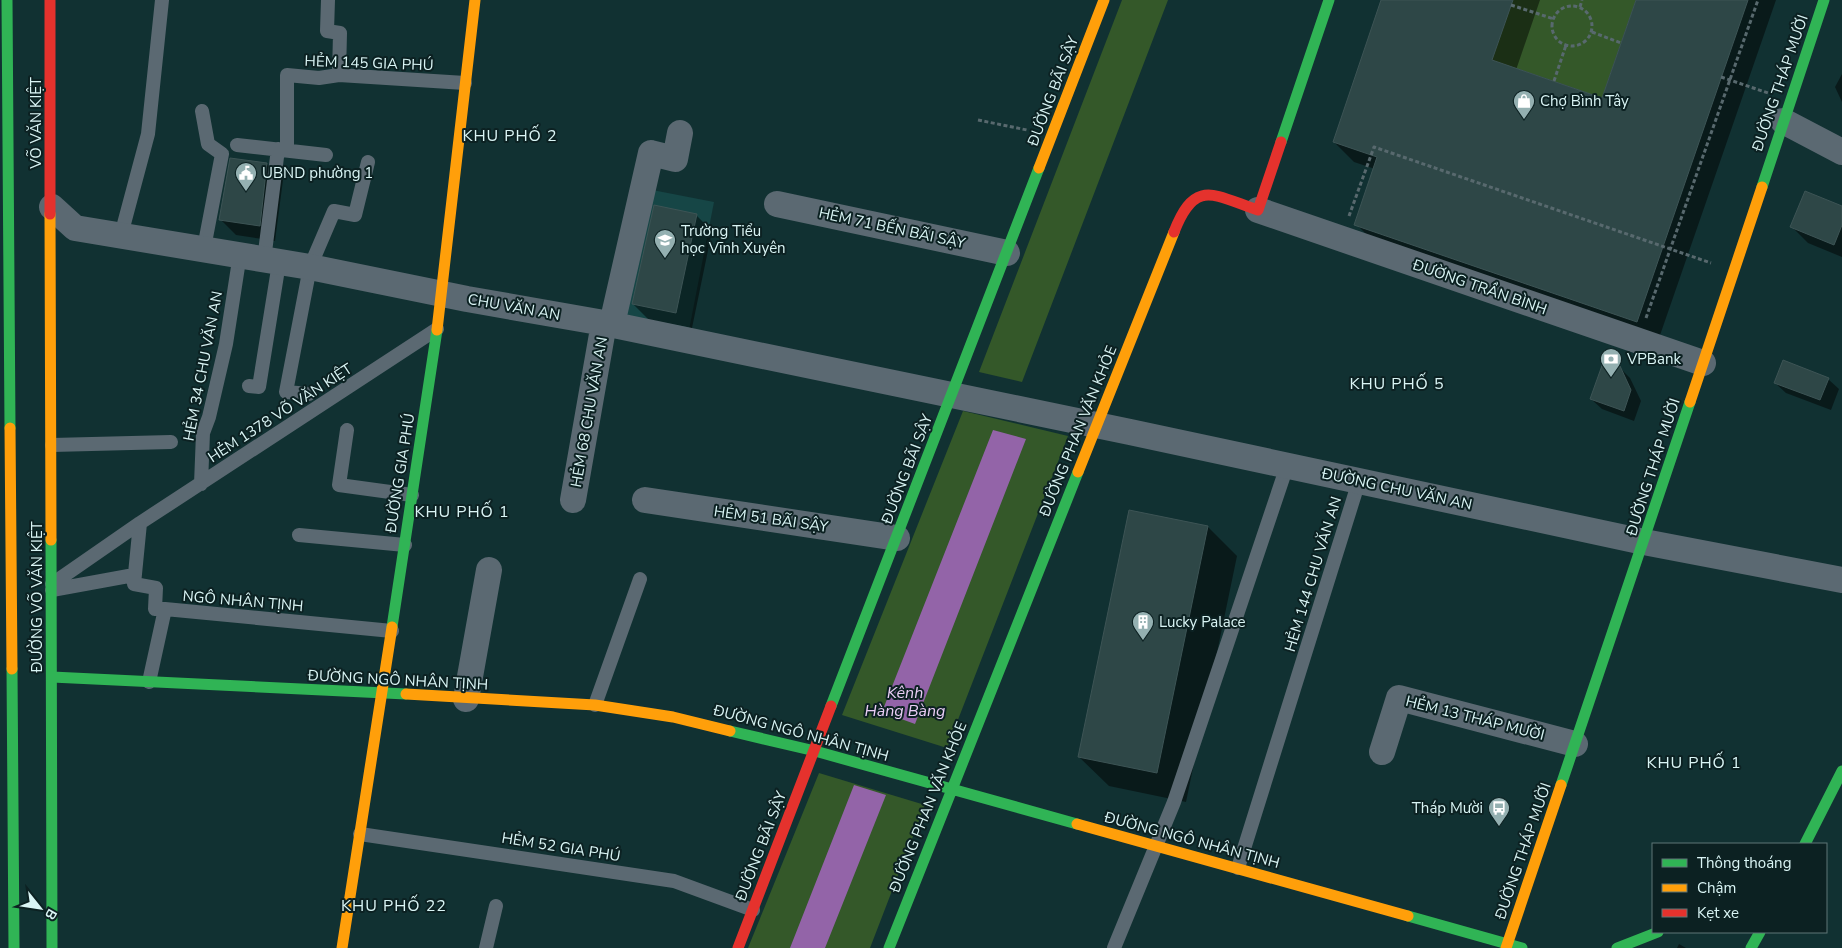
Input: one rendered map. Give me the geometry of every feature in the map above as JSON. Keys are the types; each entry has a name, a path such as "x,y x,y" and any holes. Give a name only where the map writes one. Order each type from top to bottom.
{"main road":[{"name":"VÕ VĂN KIỆT","path":"7,0 9,420"},
{"name":"VÕ VĂN KIỆT","path":"50,0 52,246"},
{"name":"ĐƯỜNG GIA PHÚ","path":"342,948 443,294 466,83 470,0"},
{"path":"1258,210 1329,0"},
{"name":"ĐƯỜNG THÁP MƯỜI","path":"1507,946 1644,542 1824,0"},
{"name":"ĐƯỜNG BÃI SẬY","path":"738,948 1052,135 1099,1"},
{"name":"ĐƯỜNG PHAN VĂN KHỎE","path":"889,948 1184,207 1196,196 1210,194 1258,210"},
{"name":"ĐƯỜNG VÕ VĂN KIỆT","path":"52,246 48,433 52,587 52,948"},
{"name":"ĐƯỜNG VÕ VĂN KIỆT","path":"9,420 14,948"},
{"name":"ĐƯỜNG NGÔ NHÂN TỊNH","path":"52,677 595,705 673,717 815,750 1238,868 1507,946 1522,948"},
{"path":"1806,843 1842,771"},
{"path":"1617,948 1655,933"},
{"path":"1751,948 1759,933"}],"street":[{"path":"1786,110 1842,152"},
{"name":"HẺM 68 CHU VĂN AN","path":"573,500 608,323 651,153 675,159 680,133"},
{"name":"HẺM 71 BẾN BÃI SẬY","path":"776,204 1007,253"},
{"path":"52,207 75,228 52,246"},
{"name":"ĐƯỜNG TRẦN BÌNH","path":"1258,210 1703,363"},
{"name":"CHU VĂN AN","path":"75,228 204,248 443,294 608,323 952,394"},
{"name":"ĐƯỜNG CHU VĂN AN","path":"952,394 1644,542 1842,580"},
{"name":"HẺM 51 BÃI SẬY","path":"645,500 897,538"},
{"path":"466,698 489,570"},
{"name":"HẺM 13 THÁP MƯỜI","path":"1382,752 1398,698 1575,744"}],"lane":[{"path":"121,235 148,134 162,0"},
{"path":"328,0 327,31 340,33 340,75"},
{"name":"HẺM 145 GIA PHÚ","path":"283,150 287,75 319,78 340,75 466,83"},
{"path":"202,111 208,144 222,154 204,248"},
{"path":"238,145 326,155"},
{"path":"249,386 259,387 261,259 283,150"},
{"path":"309,394 286,392 310,267 334,211 354,215 368,162"},
{"name":"HẺM 34 CHU VĂN AN","path":"201,484 203,433 209,417 226,344 261,259"},
{"name":"HẺM 1378 VÕ VĂN KIỆT","path":"52,587 140,523 438,329"},
{"path":"347,430 339,486 412,495"},
{"path":"48,433 171,442"},
{"path":"1114,948 1174,802 1287,466"},
{"name":"HẺM 144 CHU VĂN AN","path":"1238,868 1359,481"},
{"path":"140,523 134,584 156,588 155,609 165,610"},
{"path":"299,535 405,545"},
{"path":"52,587 134,575"},
{"path":"595,705 640,579"},
{"name":"NGÔ NHÂN TỊNH","path":"149,682 165,610 392,631"},
{"name":"HẺM 52 GIA PHÚ","path":"360,834 674,881 753,910"},
{"path":"486,948 496,906"}],"path":[{"path":"1580,7 1582,0"},
{"path":"1638,342 1758,0"},
{"path":"1511,5 1554,19"},
{"path":"1564,7 1580,7 1588,12 1592,19 1592,32 1583,44 1576,46 1566,45 1554,35 1554,19 1564,7"},
{"path":"1592,32 1621,43"},
{"path":"1554,81 1566,45"},
{"path":"1722,77 1786,110"},
{"path":"978,120 1052,135"},
{"path":"1341,239 1374,146 1733,270"}],"shaded area":[{"name":"Trường Tiểu học Vĩnh Xuyên","path":"642,188 714,202 689,330 616,315"}],"green space":[{"path":"1122,0 1168,0 1022,382 979,372"},
{"path":"1513,0 1636,0 1602,98 1492,60"},
{"path":"963,411 1068,436 947,748 842,715"},
{"path":"819,773 925,805 870,948 748,948"}],"water":[{"name":"Kênh Hàng Bàng","path":"993,430 1026,439 915,724 882,712"},
{"path":"854,785 886,795 825,948 790,948"}],"building":[{"name":"Chợ Bình Tây","path":"1381,0 1513,0 1492,60 1602,98 1636,0 1748,0 1637,322 1354,225 1377,157 1333,142"},
{"name":"UBND phường 1","path":"230,158 267,163 260,226 219,220"},
{"path":"1805,191 1842,206 1842,225 1834,245 1790,227"},
{"path":"654,205 697,214 676,313 632,304"},
{"name":"VPBank","path":"1604,360 1620,366 1631,390 1624,411 1590,399"},
{"path":"1783,360 1829,378 1820,400 1774,383"},
{"name":"Lucky Palace","path":"1129,510 1208,526 1157,773 1078,757"}],"traffic: fast":[{"path":"7,0 10,428"},
{"path":"1281,142 1329,0"},
{"path":"1762,187 1824,0"},
{"path":"831,706 1039,168"},
{"path":"392,627 437,330"},
{"path":"1561,785 1690,402"},
{"path":"889,948 1078,472"},
{"path":"51,540 52,948"},
{"path":"12,669 14,948"},
{"path":"52,677 406,694"},
{"path":"730,731 815,751 1077,824"},
{"path":"1806,843 1842,771"},
{"path":"1408,916 1522,948"},
{"path":"1617,948 1655,933"},
{"path":"1751,948 1759,933"}],"traffic: slow":[{"path":"437,330 475,0"},
{"path":"1039,168 1104,0"},
{"path":"1690,402 1762,187"},
{"path":"50,214 51,540"},
{"path":"1078,472 1174,232"},
{"path":"10,428 12,669"},
{"path":"342,948 392,627"},
{"path":"406,694 595,705 673,717 730,731"},
{"path":"1506,948 1561,785"},
{"path":"1077,824 1408,916"}],"traffic: jam":[{"path":"50,0 50,214"},
{"path":"1174,232 1182,215 1198,197 1207,195 1217,196 1258,210 1281,142"},
{"path":"738,948 831,706"}],"place":[{"name":"Chợ Bình Tây","path":"1524,120"},
{"name":"UBND phường 1","path":"246,192"},
{"name":"Trường Tiểu học Vĩnh Xuyên","path":"665,259"},
{"name":"VPBank","path":"1611,378"},
{"name":"Lucky Palace","path":"1143,641"},
{"name":"Tháp Mười","path":"1499,827"}],"district":[{"name":"KHU PHỐ 2","path":"510,135"},
{"name":"KHU PHỐ 5","path":"1397,383"},
{"name":"KHU PHỐ 1","path":"462,511"},
{"name":"KHU PHỐ 1","path":"1694,762"},
{"name":"KHU PHỐ 22","path":"394,905"}]}
